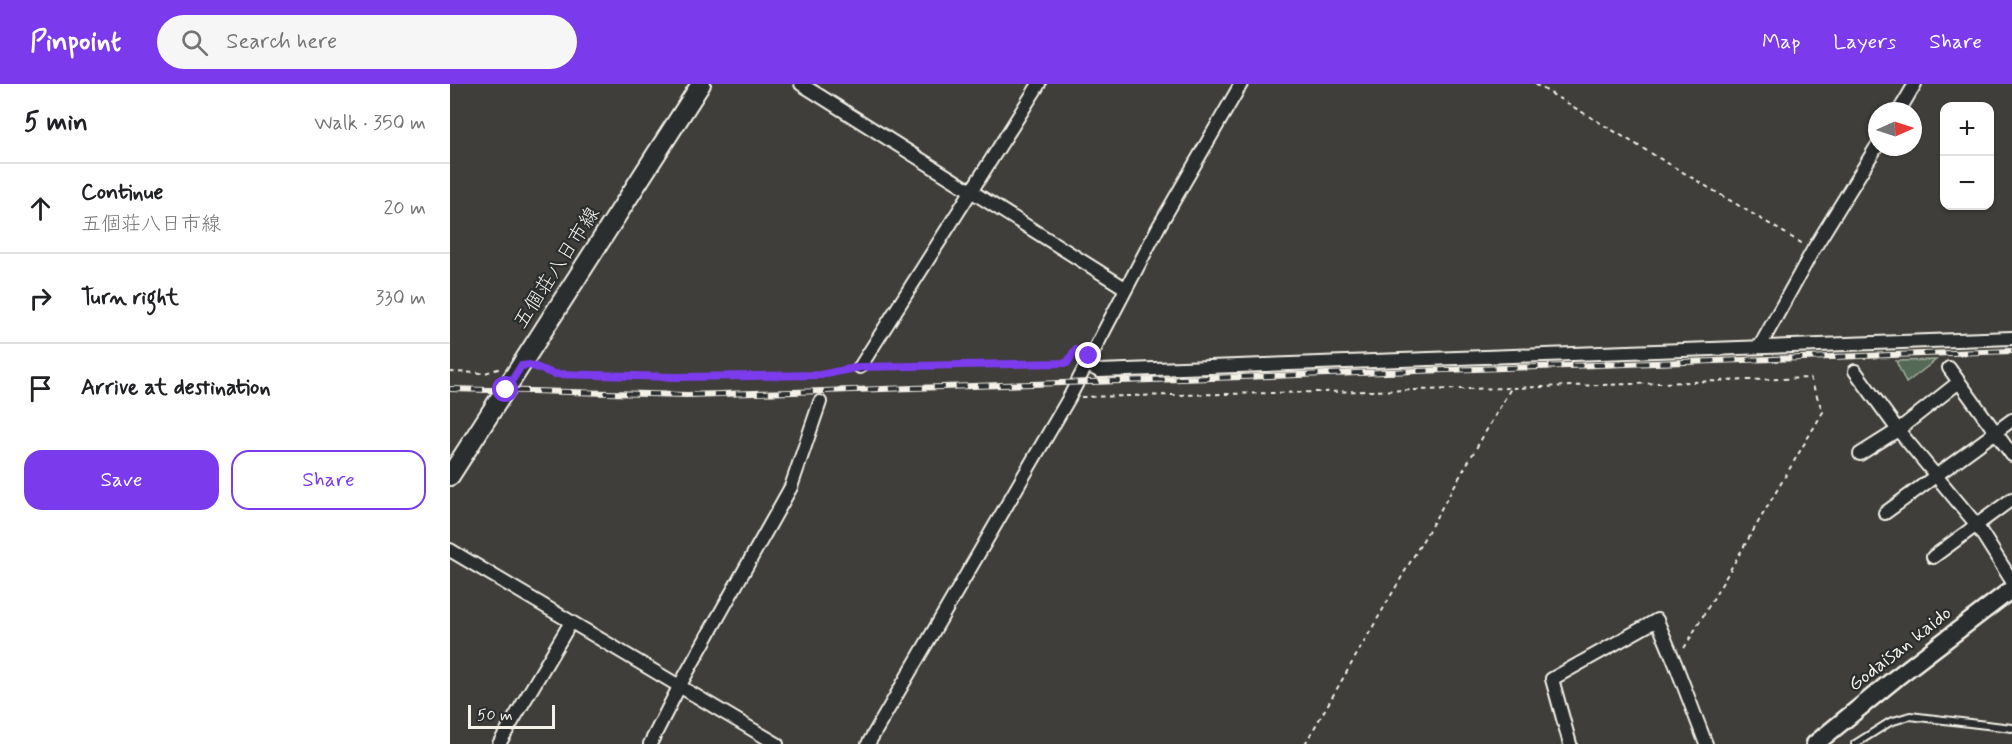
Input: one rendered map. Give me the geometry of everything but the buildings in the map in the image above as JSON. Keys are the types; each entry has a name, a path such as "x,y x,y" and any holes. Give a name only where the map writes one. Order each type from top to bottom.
{"main road":[{"name":"五個荘八日市線","path":"450,476 701,84"}],"street":[{"path":"801,84 1125,288"},
{"path":"860,367 1039,84"},
{"path":"868,744 1069,398 1125,288 1241,84"},
{"path":"1904,102 1915,84"},
{"path":"1760,346 1813,250 1871,156"},
{"path":"1088,360 1099,371 2012,338"},
{"path":"1949,368 2012,455"},
{"path":"1856,370 1898,430 1976,524 2012,581"},
{"path":"1860,454 1898,430 1959,382"},
{"path":"650,744 680,685 791,487 820,402"},
{"path":"1885,513 2012,420"},
{"path":"1933,557 2012,499"},
{"path":"450,550 777,744"},
{"name":"Godaisan kaido","path":"1815,744 1897,677 2012,589"},
{"path":"1570,744 1552,679 1657,620 1676,663 1706,744"},
{"path":"499,744 572,622"}],"lane":[{"path":"1855,744 1890,722 1910,716 2012,728"}],"path":[{"path":"1535,84 1813,250"},
{"path":"450,372 485,373 507,366 530,365 554,374 676,377 820,375 860,367 1067,363 1075,350 1088,360"},
{"path":"1069,398 1511,388 1810,378 1823,412 1676,663"},
{"path":"1305,744 1511,388"}],"green space":[{"path":"1936,360 1906,383 1896,361"}],"railway":[{"path":"450,389 687,395 2012,351"}],"route":[{"path":"506,390 521,366 530,365 554,374 676,377 820,375 860,367 1067,363 1075,350 1089,356"}]}
